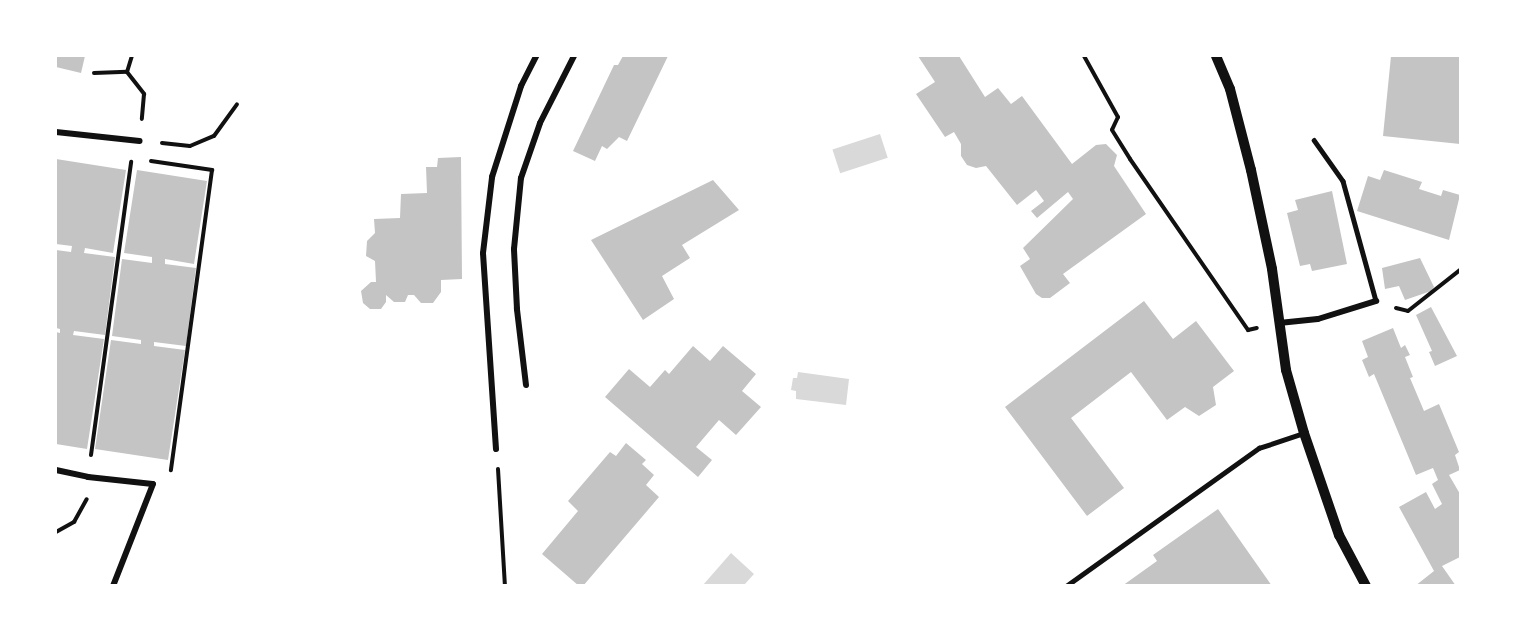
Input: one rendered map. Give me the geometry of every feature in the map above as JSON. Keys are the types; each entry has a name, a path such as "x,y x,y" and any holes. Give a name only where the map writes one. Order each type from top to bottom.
{"street":[{"path":"496,449 483,253 492,177 520,86 536,56"},
{"path":"526,385 517,309 514,249 522,178 540,123 574,56"},
{"path":"1216,56 1230,89 1251,170 1272,269 1286,370 1304,433 1339,535 1366,585"},
{"path":"56,132 137,141"},
{"path":"1278,323 1318,319 1376,302"},
{"path":"56,470 88,477 153,484 113,585"}],"lane":[{"path":"1314,140 1343,181 1376,302"},
{"path":"1066,585 1258,448 1304,433"}],"path":[{"path":"127,72 132,56"},
{"path":"1084,56 1118,117 1112,130 1248,330 1278,323"},
{"path":"94,73 127,72"},
{"path":"88,477 132,159 144,94 127,72"},
{"path":"137,141 190,146 214,136 237,104"},
{"path":"132,159 212,170 170,476 153,484"},
{"path":"1376,302 1408,311 1461,270"},
{"path":"496,449 505,585"},
{"path":"56,532 74,522 100,478"}],"shaded area":[{"path":"880,134 888,158 840,173 832,149"},
{"path":"798,372 849,379 846,405 796,399 796,391 791,390 793,378 797,378"},
{"path":"731,553 754,574 744,585 703,585"}],"building":[{"path":"56,56 85,56 81,73 56,67"},
{"path":"623,56 668,56 627,141 619,137 607,149 602,146 595,161 573,151 614,65 618,65"},
{"path":"918,56 959,56 985,97 998,88 1011,104 1022,96 1072,164 1096,145 1106,144 1117,155 1114,166 1146,214 1063,274 1070,283 1050,298 1042,298 1036,294 1020,266 1030,259 1023,248 1073,199 1068,192 1037,218 1031,211 1044,201 1036,190 1017,205 986,166 976,168 967,165 961,156 961,144 954,132 945,137 916,94 935,82"},
{"path":"1391,56 1460,56 1460,144 1383,136"},
{"path":"461,157 462,279 441,280 441,292 433,303 421,303 414,295 408,295 405,302 394,302 386,295 386,302 381,309 370,309 363,303 361,291 371,282 376,282 375,261 366,256 367,241 375,233 374,219 400,218 401,194 427,193 426,167 437,167 438,158"},
{"path":"56,159 126,170 113,253 85,248 84,253 115,257 105,335 74,331 73,335 104,339 87,449 56,444 56,332 60,333 60,329 56,328 56,250 71,252 72,246 56,244"},
{"path":"137,170 207,181 194,264 165,259 165,264 196,268 186,346 154,342 154,346 185,350 168,460 95,449 111,340 141,344 141,340 112,336 122,259 152,263 152,257 124,253"},
{"path":"1384,170 1422,182 1419,189 1441,196 1443,190 1460,195 1449,240 1357,211 1368,176 1380,180"},
{"path":"713,180 739,210 682,245 690,258 662,276 674,299 643,320 591,240"},
{"path":"1332,191 1347,264 1312,271 1310,264 1300,266 1287,213 1298,210 1295,200"},
{"path":"1420,258 1434,287 1431,291 1405,300 1399,286 1385,289 1382,268"},
{"path":"1144,301 1173,339 1196,321 1234,371 1213,387 1216,405 1199,416 1185,407 1167,420 1131,372 1071,418 1124,488 1087,516 1005,407"},
{"path":"1431,307 1457,356 1435,366 1429,352 1432,351 1416,315"},
{"path":"1393,328 1401,348 1405,345 1410,355 1405,357 1413,377 1410,378 1424,411 1439,404 1459,452 1455,455 1460,470 1449,475 1460,494 1460,557 1442,566 1456,586 1415,586 1434,571 1399,507 1426,492 1435,509 1442,504 1432,484 1438,480 1433,468 1416,475 1374,374 1369,377 1362,360 1368,357 1362,341"},
{"path":"693,346 710,361 723,346 756,374 742,391 761,407 736,435 719,420 696,447 712,460 698,477 605,397 629,369 650,387 665,370 669,374"},
{"path":"626,443 646,460 642,464 654,475 646,485 659,497 583,586 579,586 542,554 578,511 568,501 610,452 616,456"},
{"path":"1218,509 1272,586 1122,586 1157,561 1153,555"}]}
